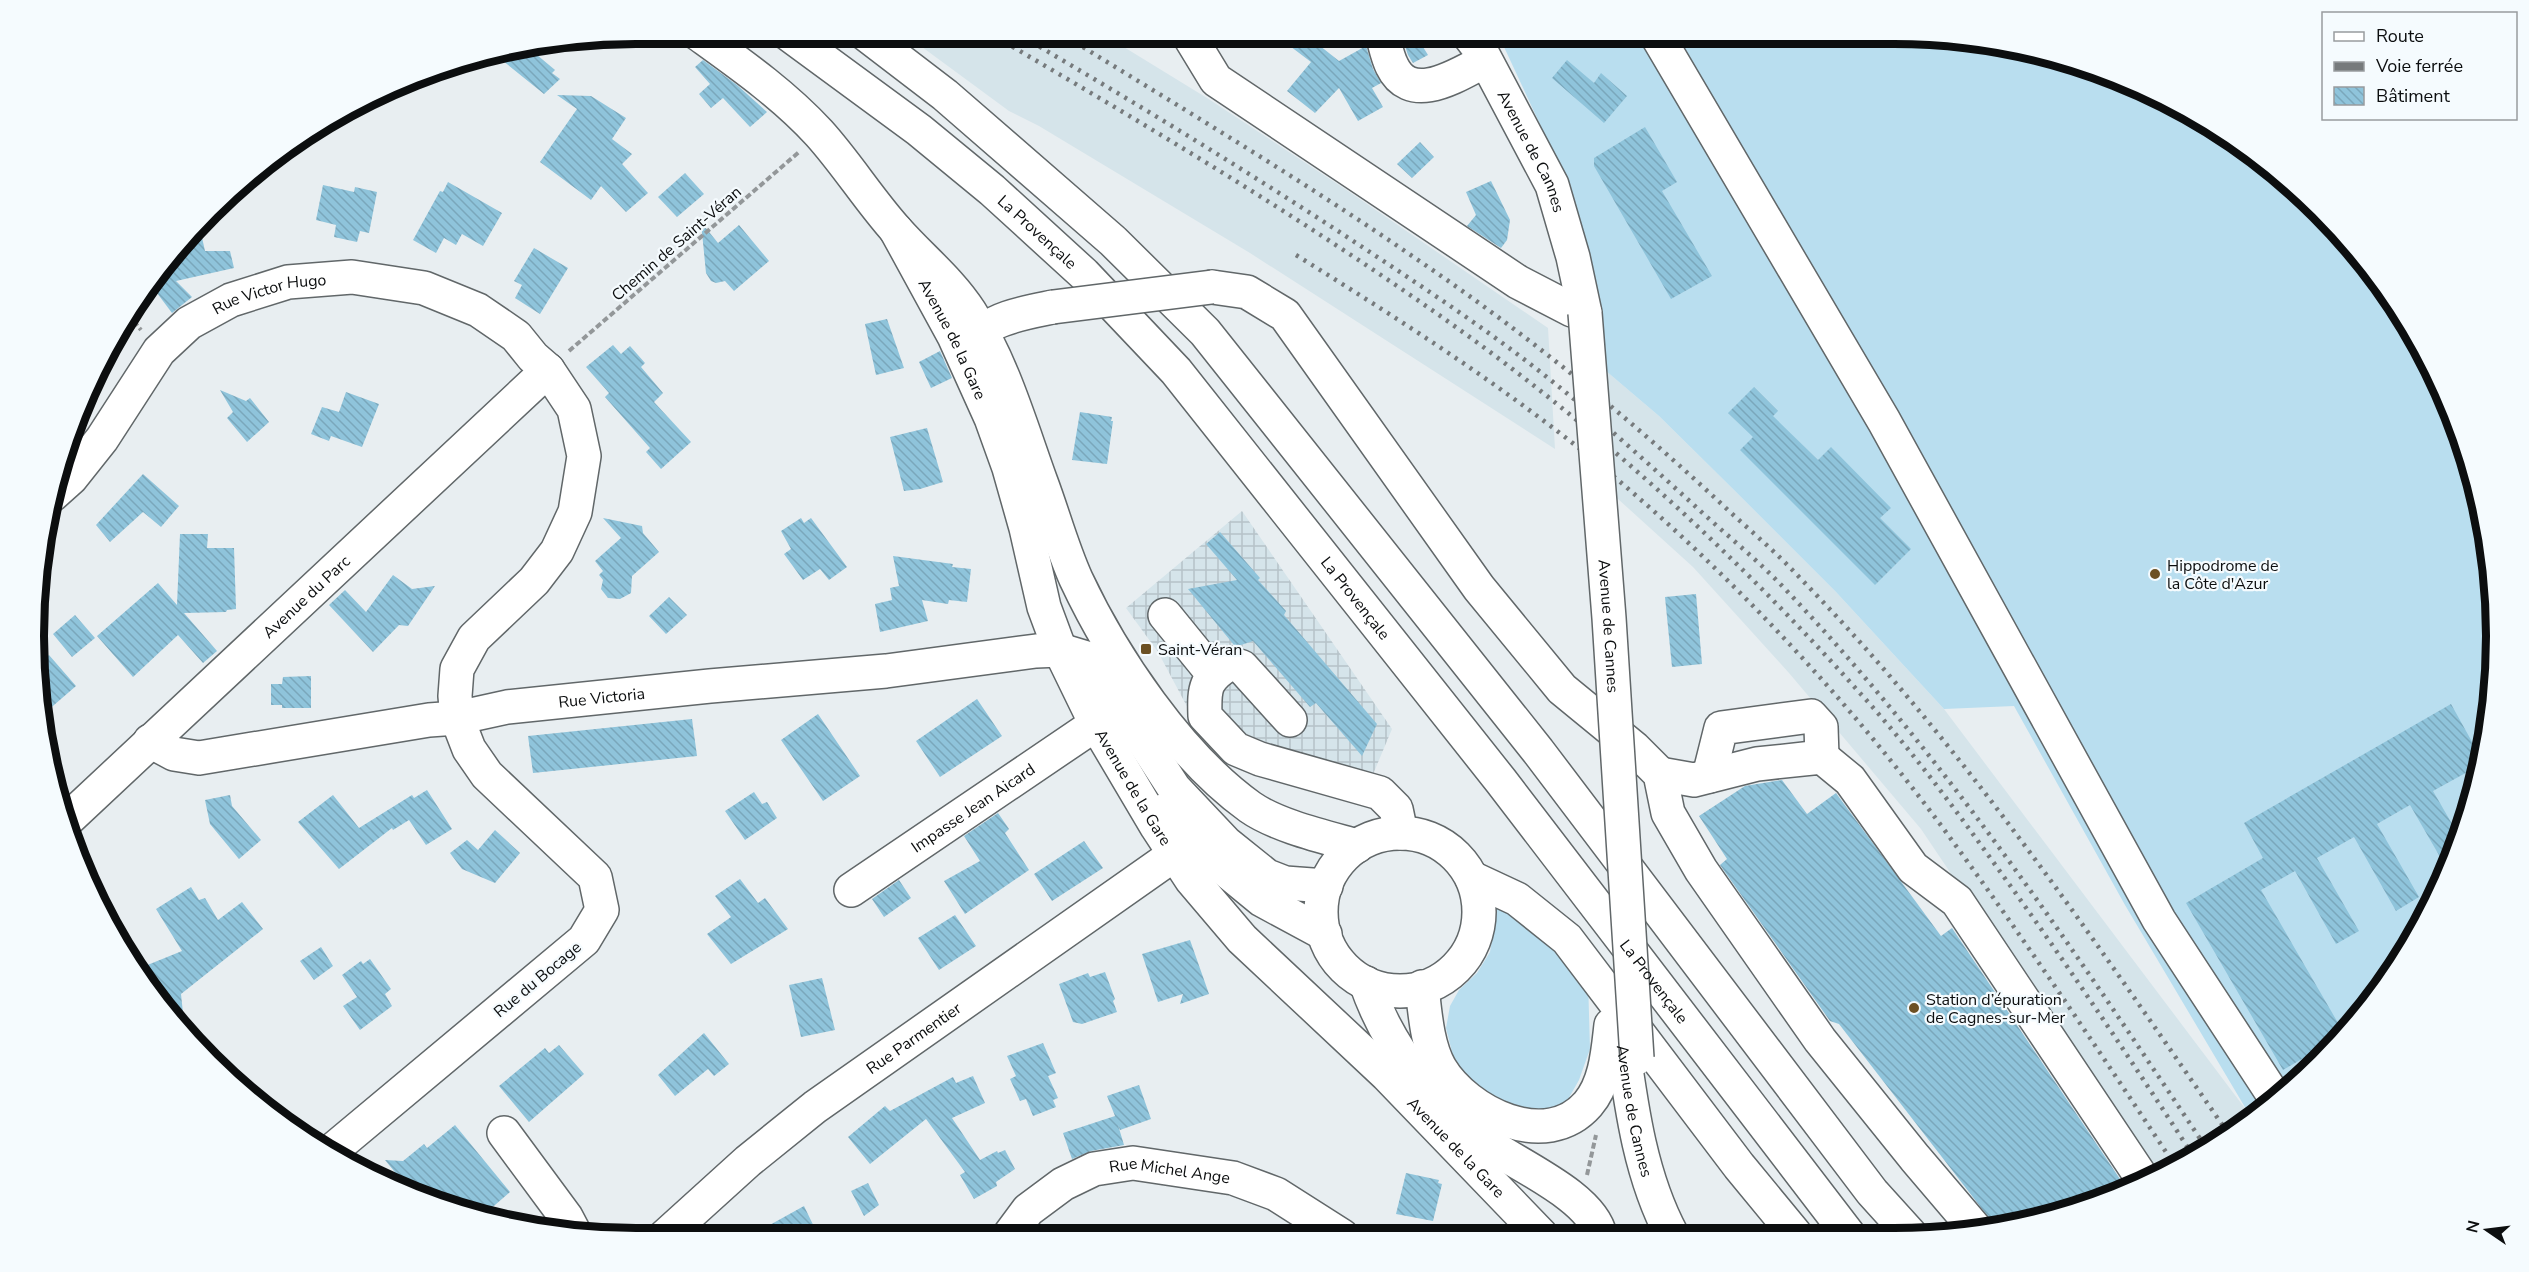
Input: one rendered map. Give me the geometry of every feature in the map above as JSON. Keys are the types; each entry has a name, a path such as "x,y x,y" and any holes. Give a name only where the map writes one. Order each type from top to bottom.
{"main road":[{"name":"Avenue de la Gare","path":"712,44 751,72 794,108 820,134 896,230 937,271 969,310 998,363 1076,577 1102,629 1162,717 1204,767 1252,808 1307,833 1357,846"},
{"name":"La Provençale","path":"802,44 919,130 992,190 1084,274 1176,371 1501,781 1843,1228"},
{"path":"878,44 945,95 1104,233 1205,332 1538,752 1872,1192 1904,1228"},
{"path":"1194,44 1216,80 1518,282 1578,311"},
{"path":"1385,44 1392,67 1404,81 1420,87 1446,80 1475,66"},
{"name":"Avenue de Cannes","path":"1464,44 1537,189 1578,311 1617,979 1630,1099 1651,1185 1669,1228"},
{"name":"Avenue de Cannes","path":"1476,44 1552,185 1573,257 1610,618 1624,1041 1643,1099 1656,1152 1672,1194 1689,1228"},
{"path":"1662,44 1884,421 2159,920 2271,1092"},
{"name":"Avenue de la Gare","path":"896,230 954,336 991,418 1009,468 1026,528 1044,607 1060,650 1096,724 1175,854 1191,879 1242,939 1387,1075 1534,1228"},
{"name":"Rue Victor Hugo","path":"64,485 102,439 159,351 189,323 231,300 288,282 352,277 424,288 478,310 516,336 533,357 548,370 574,409 584,456 574,512 557,551 534,582 474,638 457,669 455,696 457,718"},
{"path":"991,418 978,340 982,333 994,324 1014,316 1053,307 1212,287 1246,292 1285,315 1494,607 1562,690 1634,748 1660,774 1668,813 1701,870 1820,1040 1970,1223"},
{"name":"Avenue du Parc","path":"72,815 548,370"},
{"path":"1165,615 1213,674"},
{"path":"1060,650 1090,659 1174,788 1232,849 1252,865 1285,883 1326,886"},
{"name":"Rue Victoria","path":"150,741 174,754 199,758 429,720 457,718 519,706 886,671 1036,651 1060,650"},
{"path":"1290,720 1242,667 1230,663 1213,674 1204,694 1205,716 1236,749 1260,759 1380,793 1396,809 1401,833"},
{"path":"1709,776 1721,728 1811,716 1821,727 1822,757"},
{"name":"Rue du Bocage","path":"336,1147 584,940 602,910 595,877 488,775 469,749 457,718"},
{"name":"Impasse Jean Aicard","path":"850,890 1096,724"},
{"path":"1660,774 1694,780 1757,764 1822,757 1850,780 1913,868 1957,901 2139,1174"},
{"path":"1135,790 1168,816 1212,859 1262,900 1325,934"},
{"path":"1401,833 1424,837 1445,847 1462,863 1472,878 1479,903 1478,922 1473,941 1455,968 1434,983 1397,991 1366,983 1343,966 1334,954 1325,934 1322,915 1326,886 1341,860 1357,846 1378,836 1401,833"},
{"name":"Rue Parmentier","path":"674,1228 748,1161 815,1107 1175,854"},
{"path":"1472,878 1517,898 1567,939 1739,1166 1790,1228"},
{"path":"1366,983 1377,1016 1410,1068 1439,1102 1472,1133 1554,1185 1580,1205 1597,1228"},
{"path":"1422,987 1431,1042 1439,1066 1479,1119 1496,1134 1520,1146 1584,1190 1614,1228"},
{"path":"1459,1092 1476,1104 1521,1125 1540,1126 1558,1123 1575,1115 1588,1104 1598,1089 1608,1056 1624,1041"},
{"path":"504,1133 570,1224"},
{"name":"Rue Michel Ange","path":"1015,1228 1028,1210 1063,1184 1094,1170 1133,1163 1233,1178 1276,1194 1329,1228"},
{"path":"1473,1166 1490,1198 1515,1228"}],"path":[{"name":"Chemin de Saint-Véran","path":"548,370 820,134"},
{"path":"1587,1179 1596,1134"}],"shaded area":[{"path":"918,44 1119,44 1207,98 1548,328 1555,449 1250,253 1039,126 1009,111"},
{"name":"Hippodrome de la Côte d'Azur","path":"1503,44 1893,44 1970,49 2009,55 2083,75 2120,89 2189,123 2222,143 2284,191 2312,217 2363,275 2386,307 2424,374 2454,446 2465,483 2474,520 2484,597 2486,636 2480,713 2474,752 2454,826 2440,863 2406,932 2386,965 2338,1027 2312,1055 2254,1106 2247,1111 2125,905 2014,706 1944,709 1836,592 1732,488 1659,416 1599,365 1563,174"},
{"path":"1599,365 1659,416 1732,488 1836,592 1944,709 2247,1111 2189,1149 2150,1169 1921,829 1789,673 1693,567 1607,489"},
{"path":"1242,511 1392,729 1361,803 1240,770 1191,714 1158,652 1126,608"},
{"path":"1500,904 1520,915 1588,979 1590,1049 1579,1080 1566,1103 1542,1111 1517,1112 1471,1083 1453,1056 1446,1028 1450,1006 1459,990 1477,973 1490,952 1497,908"}],"building":[{"path":"1287,44 1318,44 1339,61 1366,46 1373,69 1381,83 1372,88 1383,107 1358,121 1339,88 1315,113 1287,91 1311,62"},
{"path":"1404,44 1421,44 1428,55 1413,63"},
{"path":"534,53 555,70 552,73 560,79 544,94 501,60"},
{"path":"703,60 737,85 767,112 750,127 723,98 711,108 699,94 710,84 695,67"},
{"path":"1567,60 1594,83 1601,73 1627,96 1604,123 1552,78"},
{"path":"557,95 591,96 626,118 612,139 632,154 622,164 648,193 626,212 601,186 591,200 540,162 577,109"},
{"path":"1645,127 1677,182 1662,191 1712,276 1671,299 1594,166 1594,158"},
{"path":"1420,142 1434,157 1412,178 1397,164"},
{"path":"685,173 704,194 677,217 658,197"},
{"path":"1491,181 1510,220 1507,240 1501,248 1467,226 1476,215 1466,192"},
{"path":"448,182 502,213 483,246 462,234 456,245 444,238 436,253 413,240 440,191 443,192"},
{"path":"323,185 354,192 355,187 377,192 369,233 360,231 357,242 334,237 336,225 316,220"},
{"path":"701,222 718,243 739,225 769,261 734,291 725,281 716,283 711,281 706,273"},
{"path":"201,234 205,251 230,251 234,268 176,281 192,297 172,313 157,293 153,293"},
{"path":"534,248 568,268 540,314 515,298 522,285 514,281"},
{"path":"887,319 904,368 876,375 865,324"},
{"path":"613,345 621,354 630,346 645,363 641,367 663,393 654,402 691,442 661,469 646,452 650,448 605,397 609,393 586,367"},
{"path":"940,351 952,378 931,388 919,362"},
{"path":"1754,387 1778,411 1773,416 1818,460 1831,447 1891,508 1880,518 1911,549 1875,585 1740,450 1753,437 1728,413"},
{"path":"220,390 246,401 250,398 269,422 247,442 227,418 233,412"},
{"path":"346,392 379,404 362,447 331,436 329,441 311,434 322,407 339,412"},
{"path":"1080,412 1112,417 1107,464 1072,460"},
{"path":"927,428 943,482 904,491 890,437"},
{"path":"143,474 179,506 161,527 143,512 110,542 96,525"},
{"path":"603,518 642,526 643,533 659,552 632,576 631,593 620,599 608,598 601,589 603,580 599,575 603,571 595,561 621,538"},
{"path":"801,518 804,523 811,518 847,567 829,580 820,569 803,580 784,554 791,549 781,531"},
{"path":"1220,532 1286,611 1284,615 1377,724 1362,756 1316,703 1310,707 1253,641 1238,646 1234,645 1188,589 1237,580 1206,544"},
{"path":"180,534 208,534 207,548 234,548 236,609 226,612 184,613 217,651 203,663 178,635 133,677 97,636 158,583 177,605"},
{"path":"893,556 953,564 952,567 971,569 967,602 949,600 948,604 922,600 928,621 880,632 875,604 892,600 890,588 899,586"},
{"path":"393,575 412,589 435,586 408,626 399,625 373,652 329,605 345,590 366,612"},
{"path":"1696,594 1702,664 1672,667 1665,597"},
{"path":"669,597 687,615 666,634 649,616"},
{"path":"75,615 95,638 72,657 53,634"},
{"path":"49,655 76,686 49,710 45,675 45,659"},
{"path":"311,676 311,708 282,708 282,705 271,705 271,684 282,684 283,677"},
{"path":"977,699 1002,736 940,777 916,741"},
{"path":"2451,704 2475,747 2469,771 2433,791 2454,827 2441,859 2410,805 2377,824 2419,897 2396,911 2354,837 2317,858 2359,931 2336,944 2295,871 2261,890 2339,1025 2316,1051 2283,1070 2186,903 2263,858 2244,823"},
{"path":"818,714 860,776 823,801 781,740"},
{"path":"692,719 697,756 533,773 528,736"},
{"name":"Station d’épuration de Cagnes-sur-Mer","path":"1782,780 1807,814 1836,793 1941,936 1952,928 2122,1182 2046,1208 1990,1220 1839,1024 1830,1021 1720,865 1727,859 1699,816 1745,786"},
{"path":"427,790 452,829 426,845 409,820 393,830 392,828 339,869 298,822 333,795 359,828 412,795 414,798"},
{"path":"754,792 762,804 767,802 777,818 745,840 725,811"},
{"path":"230,795 232,806 261,840 239,859 210,824 205,800"},
{"path":"998,813 1009,829 1005,833 1029,870 965,914 944,881 980,861 964,836"},
{"path":"495,830 520,853 495,883 462,869 450,853 467,840 478,850"},
{"path":"1084,841 1103,868 1052,901 1034,874"},
{"path":"740,879 758,903 765,898 788,929 731,964 707,934 731,917 715,896"},
{"path":"899,880 911,898 884,917 872,899"},
{"path":"191,887 199,900 205,898 218,920 242,902 263,929 181,994 184,1018 145,966 182,951 156,909"},
{"path":"955,915 976,946 939,970 918,938"},
{"path":"1190,940 1209,994 1180,1004 1183,994 1158,1002 1142,954"},
{"path":"321,947 333,966 314,980 300,961"},
{"path":"370,959 391,989 385,994 392,1006 360,1030 343,1006 357,997 342,975 361,961 363,964"},
{"path":"1105,972 1115,999 1113,1001 1117,1012 1082,1024 1073,1022 1059,984 1088,973 1090,977"},
{"path":"822,978 835,1030 801,1037 789,985"},
{"path":"704,1033 729,1064 714,1076 708,1069 675,1096 658,1075"},
{"path":"1043,1043 1056,1073 1048,1076 1058,1098 1053,1100 1056,1107 1033,1116 1026,1099 1020,1101 1010,1079 1016,1076 1007,1056"},
{"path":"559,1045 584,1074 529,1122 499,1086 545,1048 549,1053"},
{"path":"973,1076 985,1103 952,1118 980,1160 997,1151 998,1153 1005,1150 1015,1169 996,1182 997,1186 974,1199 960,1175 965,1172 926,1119 870,1164 848,1137 885,1106 890,1111 953,1077 956,1083"},
{"path":"1139,1085 1151,1119 1120,1130 1118,1125 1124,1145 1091,1151 1072,1159 1063,1133 1115,1116 1107,1096"},
{"path":"455,1125 510,1192 490,1210 483,1208 446,1197 401,1179 385,1160 403,1161 424,1144 427,1148"},
{"path":"1406,1173 1439,1180 1438,1183 1442,1184 1433,1221 1396,1214"},
{"path":"868,1183 879,1205 864,1216 851,1191"},
{"path":"804,1206 815,1228 764,1228"}],"railway":[{"path":"1008,44 1212,166 1429,308 1545,394 1601,440 1708,537 1810,639 1879,714 1916,759 2052,945 2189,1149"},
{"path":"1035,44 1261,181 1480,327 1547,377 1590,413 1764,568 1845,654 1955,789 2008,859 2108,1001 2202,1141"},
{"path":"1078,44 1374,230 1499,318 1617,411 1792,569 1860,642 1972,776 2077,917 2224,1127"},
{"path":"1296,255 1458,359 1536,415 1656,513 1743,595 1864,728 1937,820 2028,947 2171,1159"}],"place":[{"name":"Hippodrome de la Côte d'Azur","path":"2155,574"},
{"name":"Saint-Véran","path":"1146,649"},
{"name":"Station d’épuration de Cagnes-sur-Mer","path":"1914,1008"}]}
